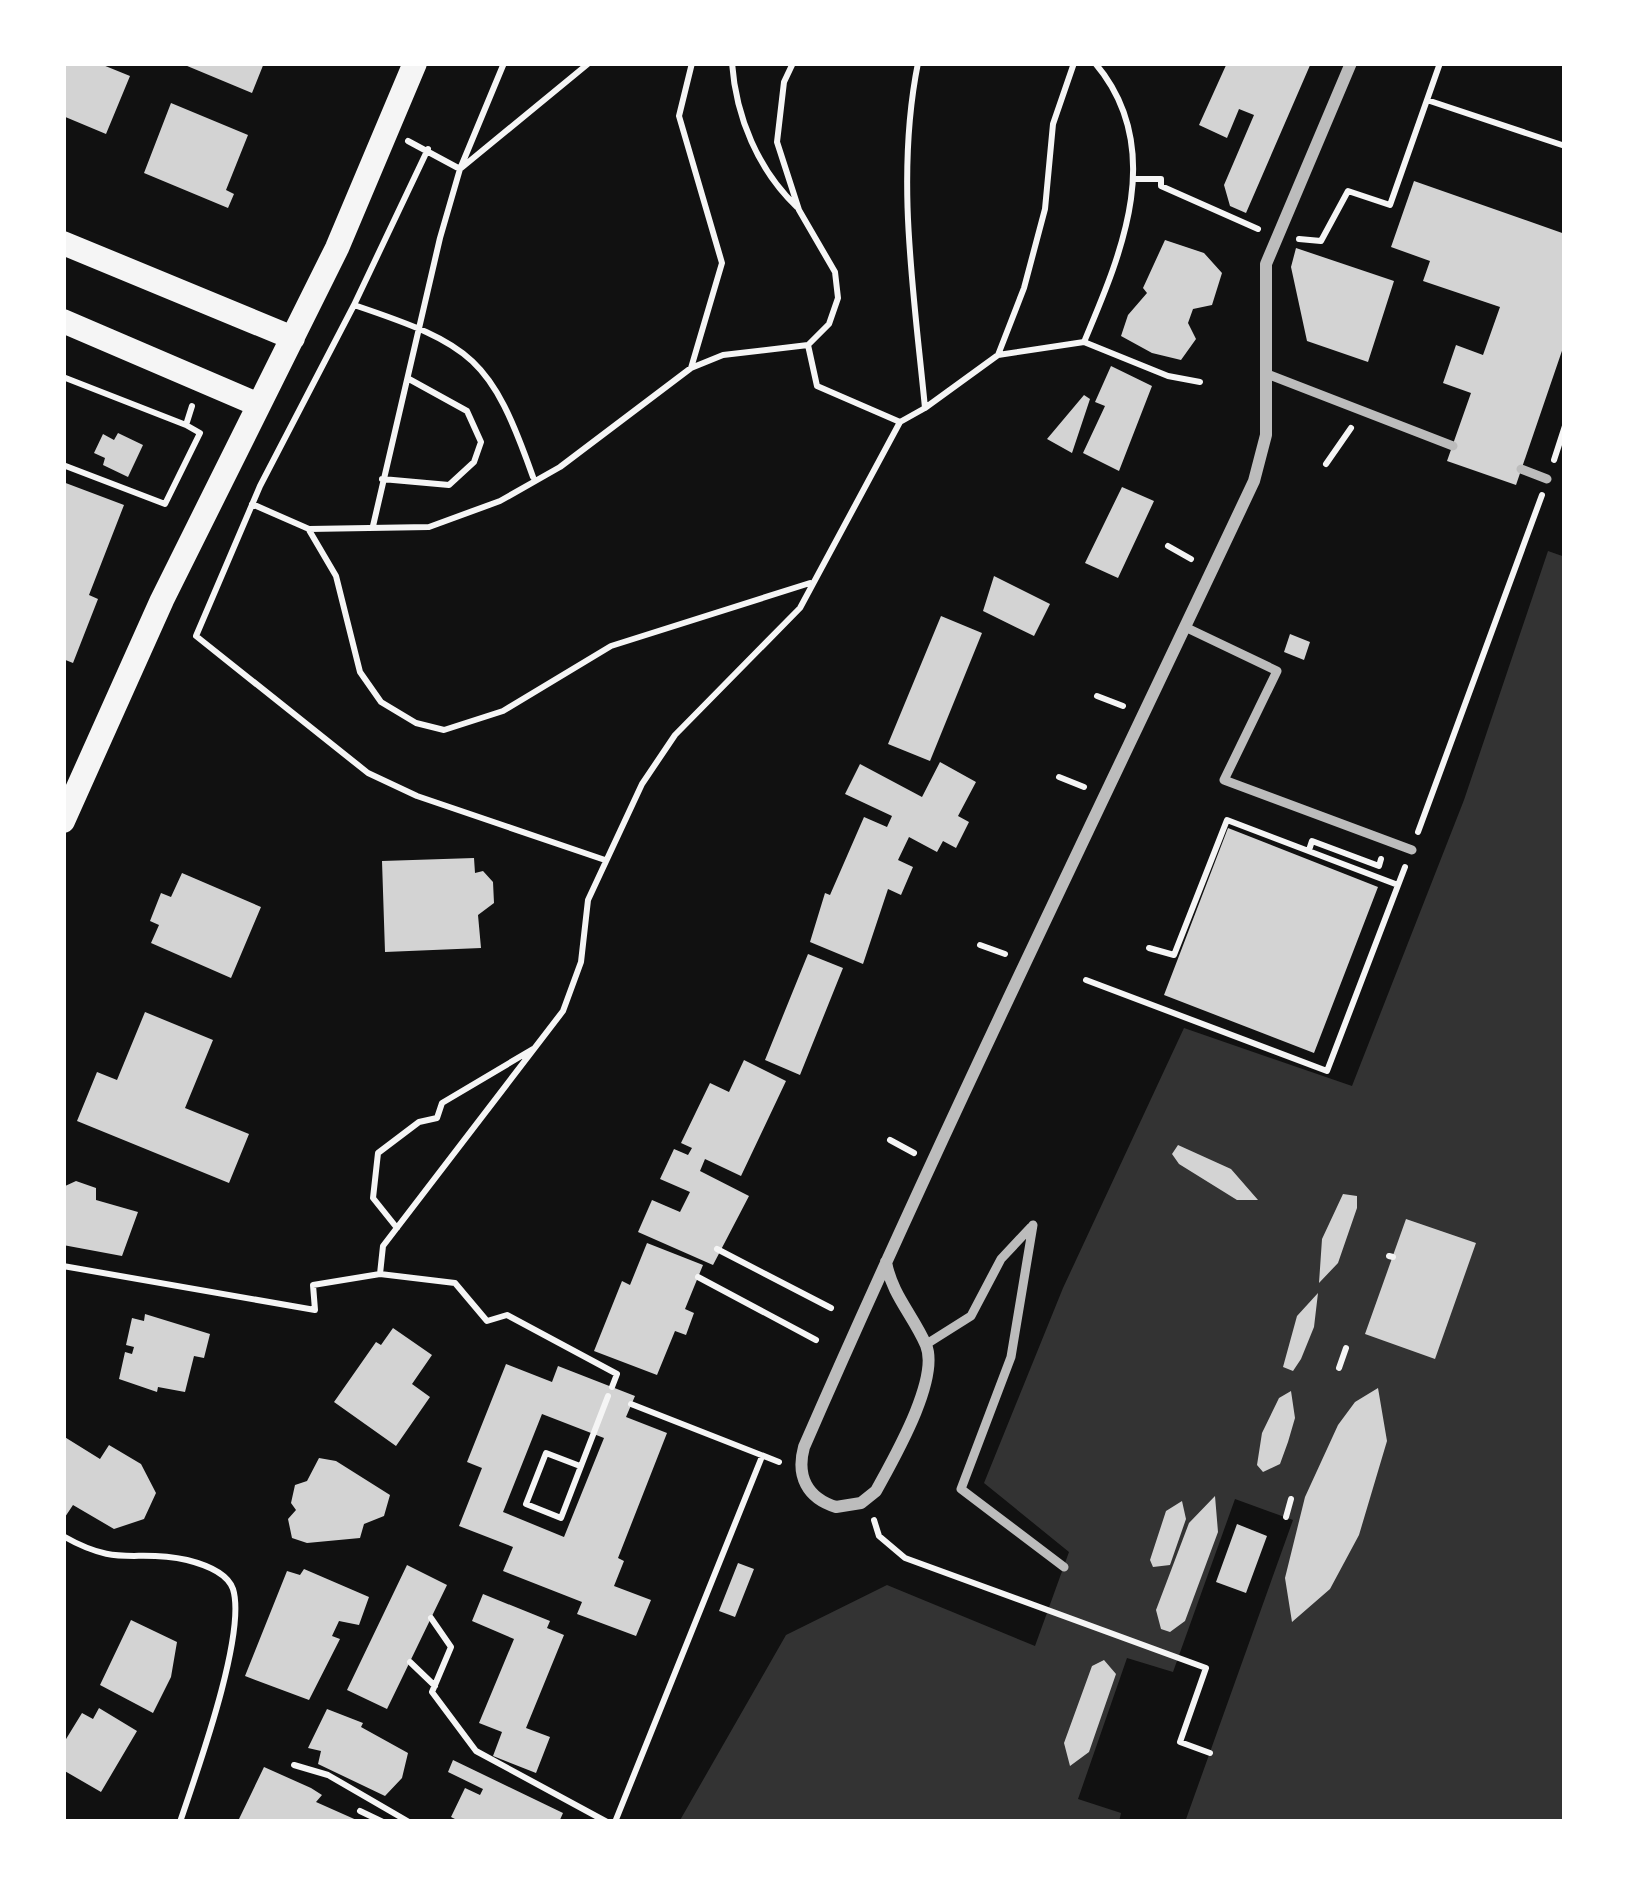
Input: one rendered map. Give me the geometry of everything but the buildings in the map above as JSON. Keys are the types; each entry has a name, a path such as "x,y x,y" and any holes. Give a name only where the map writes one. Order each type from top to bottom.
{"main road":[{"path":"63,821 162,600 293,338 388,133 415,63"},
{"path":"63,243 293,338"},
{"path":"63,321 259,405"}],"street":[{"path":"886,1262 897,1300 926,1345 930,1376 868,1499 845,1507 827,1504 808,1490 800,1466 886,1262 1254,481 1266,435 1262,283 1266,264 1351,63"}],"lane":[{"path":"1267,374 1453,446"},
{"path":"1521,469 1547,479"},
{"path":"1185,627 1277,671 1224,780 1412,850"},
{"path":"926,1345 971,1316 1001,1259 1033,1225 1011,1357 961,1489 1064,1567"}],"path":[{"path":"373,528 417,326 460,169 504,63"},
{"path":"460,169 589,63"},
{"path":"691,368 722,263 680,116 692,63"},
{"path":"732,63 734,92 754,146 772,184 799,210"},
{"path":"252,504 308,529 429,527 500,501 533,477 560,467 691,368 723,355 808,345 829,324 838,298 835,272 799,210 777,142 784,82 793,63"},
{"path":"918,63 908,127 907,206 925,408"},
{"path":"998,355 1040,229 1053,124 1074,63"},
{"path":"1084,342 1129,221 1134,179 1134,136 1095,63"},
{"path":"1325,236 1348,191 1390,206 1440,63"},
{"path":"1427,100 1565,146"},
{"path":"388,133 428,148 460,169"},
{"path":"428,148 355,305 252,504 196,636 368,773 417,796 605,860"},
{"path":"1134,179 1162,179 1161,186 1188,199"},
{"path":"355,305 458,345 485,370 510,411 533,477"},
{"path":"380,1274 382,1246 536,1047 574,987 588,900 642,784 675,735 800,608 899,422 998,355 1084,342 1168,376 1200,382"},
{"path":"808,345 818,386 899,422"},
{"path":"63,377 200,433 165,504 63,465"},
{"path":"382,478 449,484 474,462 481,442 467,411 408,379"},
{"path":"186,425 200,380"},
{"path":"1326,464 1363,411"},
{"path":"1086,980 1327,1071 1565,426"},
{"path":"308,529 336,576 360,672 381,702 416,723 444,730 503,711 611,646 810,583"},
{"path":"1168,546 1189,558"},
{"path":"1097,696 1119,704"},
{"path":"1059,777 1081,785"},
{"path":"1149,948 1174,955 1227,820 1284,846 1397,885"},
{"path":"1284,846 1293,825"},
{"path":"980,945 1001,952"},
{"path":"397,1228 373,1198 378,1154 419,1122 437,1118 442,1103 536,1047"},
{"path":"890,1140 909,1151"},
{"path":"718,1249 831,1308"},
{"path":"63,1266 315,1310 313,1285 380,1274 454,1283 487,1321 507,1315 617,1374 561,1517 526,1504 546,1453 580,1466"},
{"path":"698,1277 816,1340"},
{"path":"1339,1368 1346,1348"},
{"path":"431,1618 451,1647 432,1692 476,1751 611,1822 761,1459 631,1404"},
{"path":"868,1499 879,1536 905,1558 1206,1668 1180,1742 1210,1753"},
{"path":"1286,1517 1291,1499"},
{"path":"63,1536 99,1556 196,1563 224,1576 233,1590 226,1680 180,1822"},
{"path":"410,1662 435,1687"},
{"path":"294,1765 328,1775 409,1822"},
{"path":"360,1811 383,1822"}],"shaded area":[{"path":"1548,551 1565,557 1565,1822 679,1822 786,1635 887,1585 1035,1646 1069,1552 984,1483 1063,1288 1184,1028 1352,1086 1464,800"}],"pier":[{"path":"1235,1499 1293,1520 1185,1822 1119,1822 1121,1813 1078,1799 1127,1658 1173,1672"}]}
